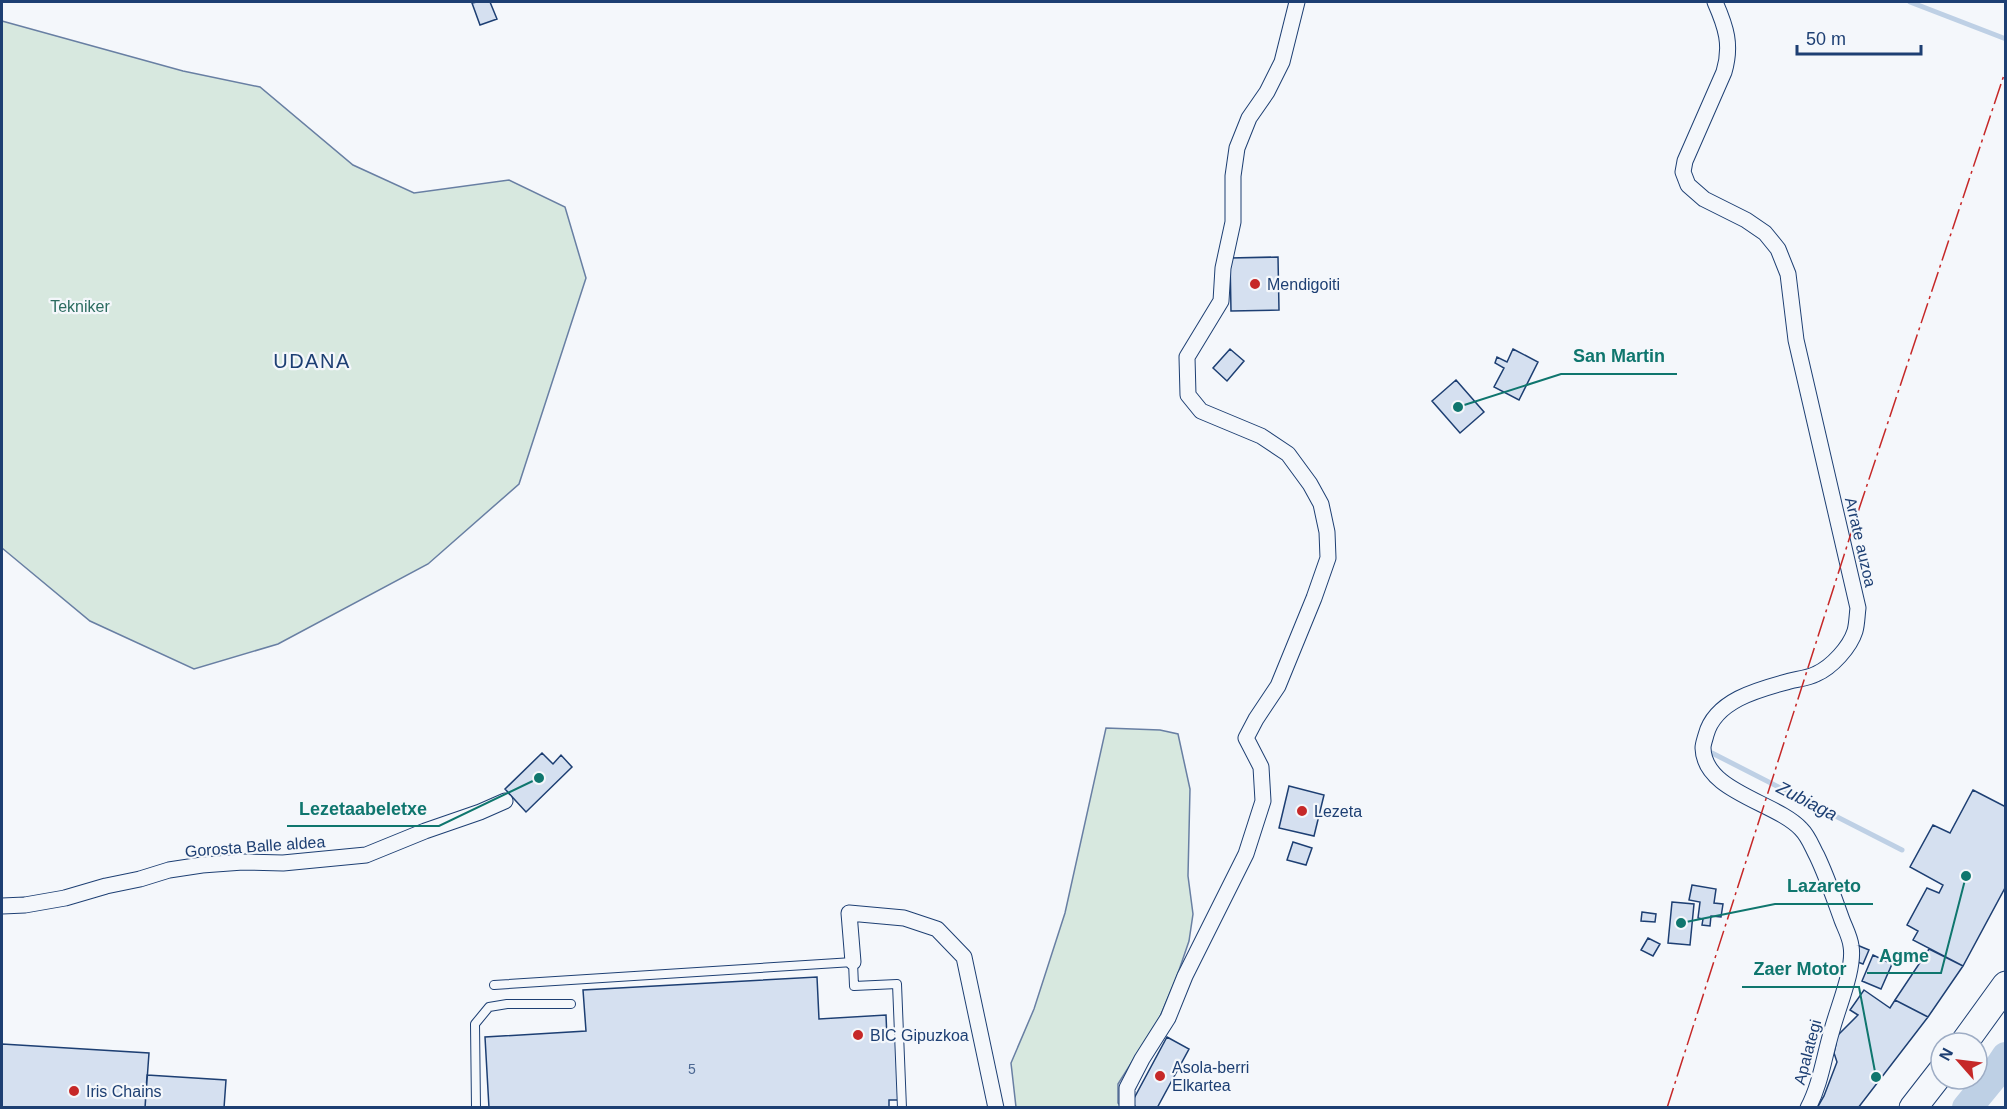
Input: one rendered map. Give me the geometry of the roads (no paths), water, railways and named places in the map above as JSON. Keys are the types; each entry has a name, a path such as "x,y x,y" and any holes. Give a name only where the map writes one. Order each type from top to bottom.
{"highway":[{"path":"1974,1031 2006,985"},
{"path":"1913,1107 1929,1087"}],"street":[{"path":"1127,1107 1127,1088 1168,1018 1185,976 1246,854 1263,801 1261,767 1246,738 1278,686 1328,558 1327,532 1321,504 1310,484 1288,454 1261,436 1201,411 1188,394 1187,386 1187,357 1221,301 1223,268 1233,222 1233,176 1236,148 1249,118 1267,92 1282,62 1297,2"},
{"name":"Arrate auzoa","path":"1715,2 1728,40 1728,59 1688,154 1683,177 1688,185 1704,199 1746,220 1765,233 1778,249 1788,274 1796,340 1858,608 1856,630 1849,644 1832,662 1816,674 1774,686 1734,701 1723,708 1707,729 1703,748 1706,762 1727,785 1734,791 1786,817 1809,839 1827,877 1851,946 1850,964 1839,1004"},
{"name":"Gorosta Balle aldea","path":"2,906 25,905 65,898 169,870 243,862 320,861 366,855 505,801"},
{"path":"853,962 849,913 904,918 937,929 964,957 996,1107"},
{"name":"Apalategi","path":"1808,1107 1825,1063 1827,1045 1839,1004"}],"lane":[{"path":"494,985 853,962 854,986 897,984 902,1107"},
{"path":"476,1107 475,1024 489,1007 507,1004 571,1004"}],"waterway":[{"path":"1910,2 2006,39"},
{"name":"Zubiaga","path":"1712,753 1902,850"},
{"path":"1967,1108 2006,1057"}],"place":[{"name":"Mendigoiti","path":"1255,284"},
{"name":"San Martin","path":"1458,407"},
{"name":"Lezetaabeletxe","path":"539,778"},
{"name":"Lezeta","path":"1302,811"},
{"name":"Agme","path":"1966,876"},
{"name":"Lazareto","path":"1681,923"},
{"name":"BIC Gipuzkoa","path":"858,1035"},
{"name":"Asola-berri Elkartea","path":"1160,1076"},
{"name":"Zaer Motor","path":"1876,1077"},
{"name":"Iris Chains","path":"74,1091"}],"district":[{"name":"UDANA","path":"312,361"}],"park label":[{"name":"Tekniker","path":"80,306"}]}
